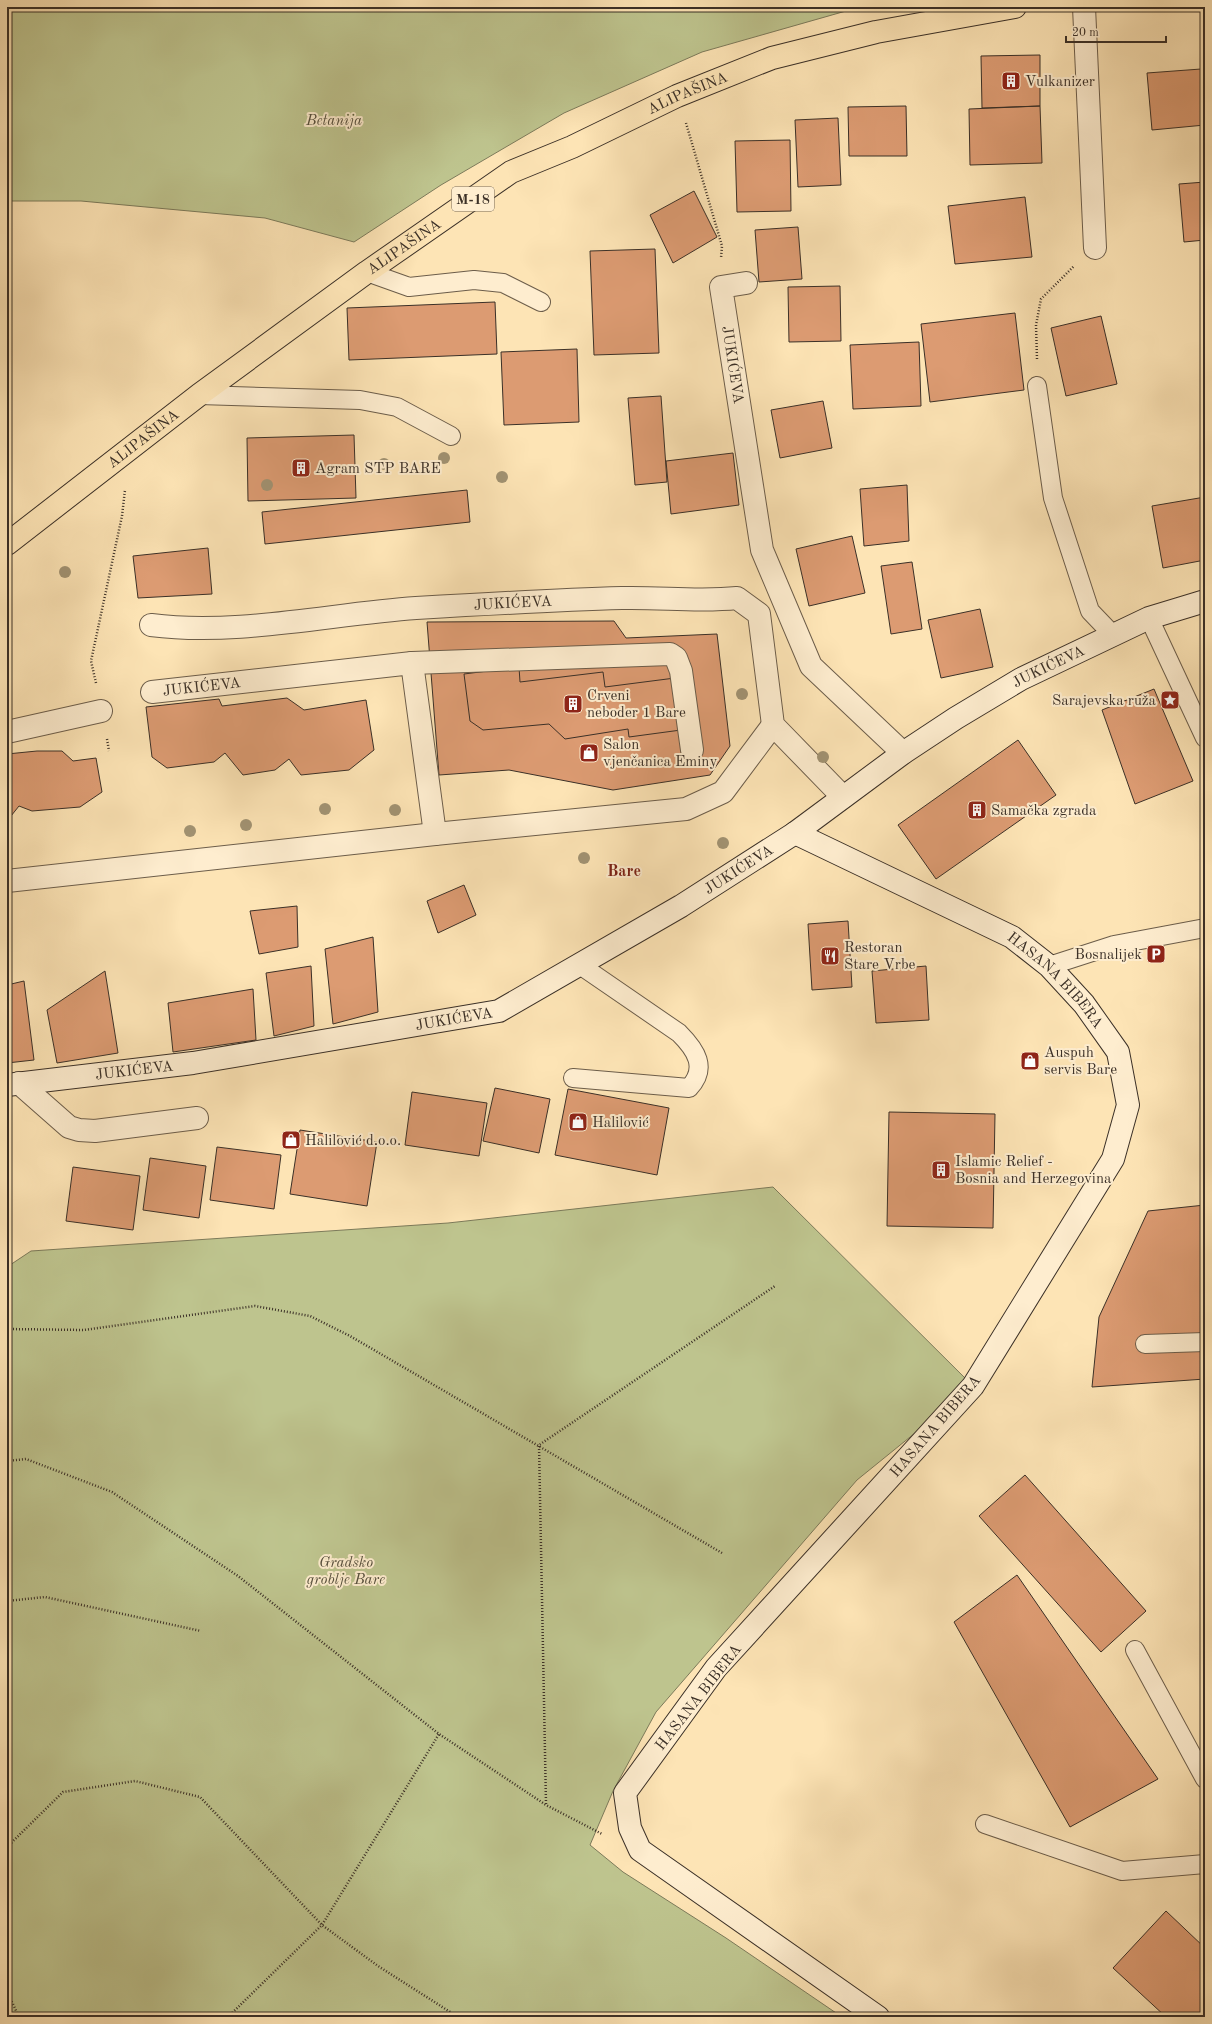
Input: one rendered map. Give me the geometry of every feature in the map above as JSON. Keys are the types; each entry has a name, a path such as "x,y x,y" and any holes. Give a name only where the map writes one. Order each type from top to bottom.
{"main road":[{"name":"ALIPAŠINA","path":"7,544 199,395 367,272 511,172 572,147 678,96 772,58 876,32 1015,7"}],"street":[{"path":"1084,7 1096,248"},
{"path":"721,287 746,283"},
{"name":"JUKIĆEVA","path":"721,287 762,550 810,666 903,753"},
{"name":"JUKIĆEVA","path":"151,625 182,629 219,628 416,608 624,598 713,601 737,598 759,614 773,725"},
{"name":"JUKIĆEVA","path":"13,1084 192,1063 499,1011 681,906 795,833 903,753 956,718 1022,679 1112,634 1148,618 1205,601"},
{"name":"JUKIĆEVA","path":"152,692 412,663 670,654 676,658 681,671 692,750"},
{"path":"412,663 435,834"},
{"path":"7,732 101,710"},
{"path":"7,881 435,834 686,809 723,792 773,725 843,798"},
{"name":"HASANA BIBERA","path":"795,833 1012,936 1049,966 1084,1004 1118,1052 1128,1105 1113,1159 973,1386 716,1668 625,1793 630,1828 640,1850 878,2017"},
{"path":"13,1084 69,1128 79,1130 95,1131 197,1118"}],"lane":[{"path":"367,272 409,287 450,284 474,280 503,283 541,302"},
{"path":"1037,386 1053,498 1090,611 1112,634"},
{"path":"199,395 360,400 397,407 450,436"},
{"path":"1148,618 1205,738"},
{"path":"1049,966 1114,945 1205,928"},
{"path":"573,1078 689,1088 697,1079 699,1069 696,1056 689,1043 679,1033 580,965"},
{"path":"1145,1344 1205,1342"},
{"path":"1136,1650 1205,1779"},
{"path":"985,1824 1122,1871 1205,1864"}],"path":[{"path":"678,96 722,246 721,287"},
{"path":"1037,386 1036,325 1042,299 1070,269 1096,248"},
{"path":"109,750 91,661 122,516 130,450"},
{"path":"539,1445 775,1286"},
{"path":"7,1329 84,1330 255,1306 310,1316 350,1336 722,1553"},
{"path":"539,1445 546,1805"},
{"path":"7,1461 26,1459 112,1492 238,1576 439,1734 546,1805 603,1834 630,1828"},
{"path":"7,1601 46,1597 201,1631"},
{"path":"228,2017 322,1925 439,1734"},
{"path":"7,1847 63,1792 135,1780 200,1797 322,1925 378,1966 458,2017"},
{"path":"7,1981 12,2000 19,2017"}],"green space":[{"name":"Betanija","path":"7,7 860,7 702,52 564,113 441,185 354,242 265,218 81,201 7,201"},
{"name":"Gradsko groblje Bare","path":"773,1187 973,1386 857,1480 656,1712 613,1791 590,1845 623,1872 726,1938 842,2017 7,2017 7,1267 31,1251 448,1223"}],"building":[{"name":"Vulkanizer","path":"1040,55 1040,106 982,108 981,56"},
{"path":"1201,69 1205,125 1152,130 1147,73"},
{"path":"906,106 907,156 849,156 848,107"},
{"path":"1040,106 1042,163 970,165 969,109"},
{"path":"838,118 841,185 798,187 795,120"},
{"path":"790,140 791,211 737,212 735,141"},
{"path":"1205,182 1205,240 1184,242 1179,184"},
{"path":"694,191 717,237 673,263 650,215"},
{"path":"1025,197 1032,257 955,264 948,206"},
{"path":"798,227 802,279 759,282 755,230"},
{"path":"655,249 659,353 594,355 590,251"},
{"path":"840,286 841,341 789,342 788,287"},
{"path":"495,302 497,354 349,360 347,308"},
{"path":"1015,313 1024,390 930,402 921,324"},
{"path":"1101,316 1117,384 1066,396 1051,328"},
{"path":"919,342 921,406 853,409 850,345"},
{"path":"577,349 579,422 504,425 501,352"},
{"path":"661,396 667,482 635,485 628,398"},
{"path":"823,401 832,448 780,458 771,410"},
{"name":"Agram STP BARE","path":"354,435 356,498 248,501 247,438"},
{"path":"733,453 739,505 671,514 666,461"},
{"path":"907,485 909,541 864,546 860,489"},
{"path":"467,490 470,522 265,544 262,512"},
{"path":"1205,497 1205,560 1163,568 1152,506"},
{"path":"852,536 865,593 809,606 796,549"},
{"path":"208,548 212,594 138,598 133,556"},
{"path":"912,562 922,629 891,634 881,566"},
{"path":"980,609 993,667 941,678 928,620"},
{"path":"614,621 626,638 717,634 730,746 710,775 613,790 509,770 439,775 427,622"},
{"name":"Crveni neboder 1 Bare","path":"519,667 520,682 603,672 605,687 675,678 681,730 629,737 628,729 565,739 549,724 483,730 470,721 464,674"},
{"path":"1154,689 1193,781 1135,804 1102,710"},
{"path":"287,698 304,710 366,700 374,750 349,770 301,775 289,759 275,770 243,775 225,753 214,762 167,768 152,757 146,707 219,699 222,706"},
{"name":"Samačka zgrada","path":"1018,740 1056,795 936,879 898,825"},
{"path":"37,751 62,751 73,761 96,758 102,792 80,807 32,811 19,806 7,821 7,754"},
{"path":"464,885 476,915 438,933 427,901"},
{"path":"297,906 298,947 259,954 250,911"},
{"name":"Restoran Stare Vrbe","path":"848,921 852,987 812,990 808,924"},
{"path":"373,937 378,1012 333,1024 325,949"},
{"path":"311,966 314,1026 274,1036 266,973"},
{"path":"926,966 929,1020 876,1023 872,971"},
{"path":"105,971 118,1053 57,1063 47,1010"},
{"path":"24,981 34,1060 7,1063 7,985"},
{"path":"253,989 256,1040 173,1052 168,1003"},
{"path":"495,1088 550,1099 539,1153 483,1141"},
{"path":"568,1089 669,1108 657,1175 555,1155"},
{"path":"412,1092 487,1103 479,1156 405,1145"},
{"name":"Islamic Relief - Bosnia and Herzegovina","path":"889,1112 995,1114 993,1228 887,1226"},
{"path":"300,1130 377,1142 367,1206 290,1194"},
{"path":"217,1147 281,1155 274,1209 210,1200"},
{"path":"150,1158 206,1166 199,1218 143,1210"},
{"path":"73,1167 140,1176 133,1230 66,1221"},
{"path":"1205,1205 1205,1379 1092,1387 1099,1317 1148,1211"},
{"path":"1025,1475 1146,1611 1101,1652 979,1516"},
{"path":"1017,1575 1158,1779 1070,1827 954,1622"},
{"path":"1166,1911 1205,1948 1205,2017 1166,2017 1113,1968"}],"place":[{"name":"Vulkanizer","path":"1011,81"},
{"name":"Agram STP BARE","path":"301,468"},
{"name":"Sarajevska ruža","path":"1170,700"},
{"name":"Crveni neboder 1 Bare","path":"573,704"},
{"name":"Salon vjenčanica Eminy","path":"589,753"},
{"name":"Samačka zgrada","path":"977,810"},
{"name":"Bosnalijek","path":"1156,954"},
{"name":"Restoran Stare Vrbe","path":"830,956"},
{"name":"Auspuh servis Bare","path":"1030,1061"},
{"name":"Halilović","path":"578,1122"},
{"name":"Halilović d.o.o.","path":"291,1140"},
{"name":"Islamic Relief - Bosnia and Herzegovina","path":"941,1170"}],"district":[{"name":"Bare","path":"624,870"}]}
